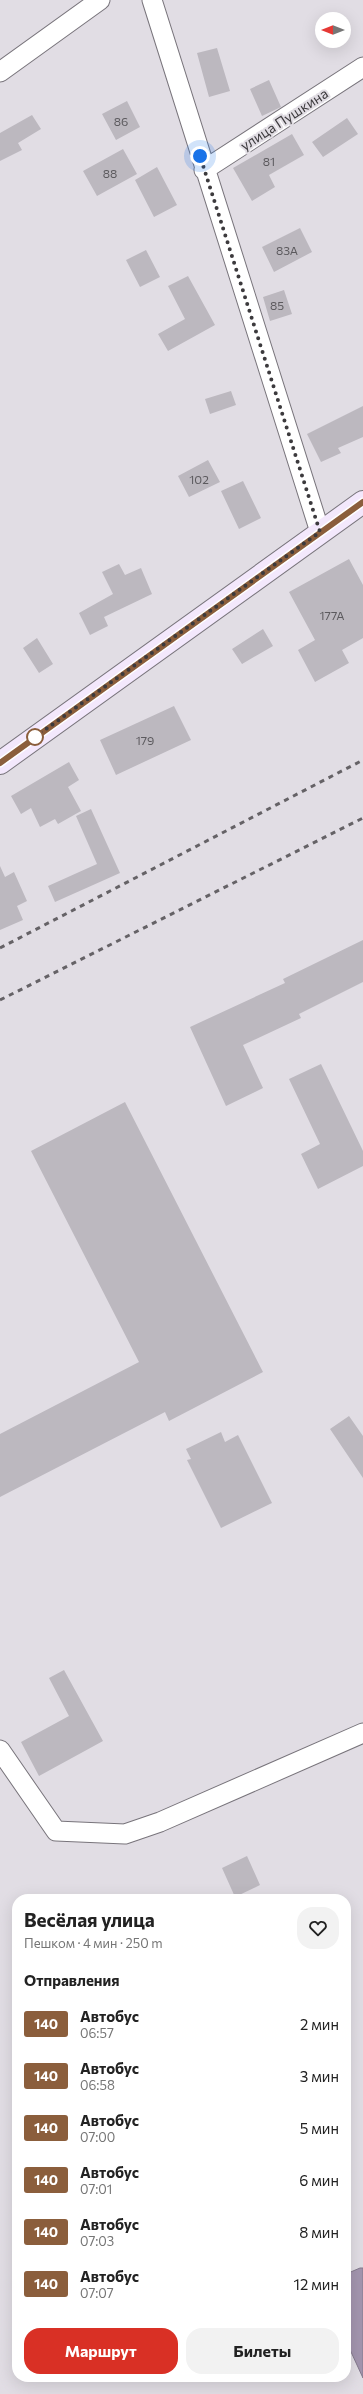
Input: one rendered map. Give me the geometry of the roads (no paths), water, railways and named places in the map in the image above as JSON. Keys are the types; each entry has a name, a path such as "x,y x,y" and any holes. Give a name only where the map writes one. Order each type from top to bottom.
{"street":[{"path":"0,72 100,0"},
{"path":"152,0 204,170 320,532"},
{"name":"улица Пушкина","path":"204,170 363,67"},
{"path":"0,763 363,502"},
{"path":"0,1750 56,1831 125,1834 160,1822 363,1733"}],"railway":[{"path":"0,948 363,760"},
{"path":"0,1000 363,818"}]}
